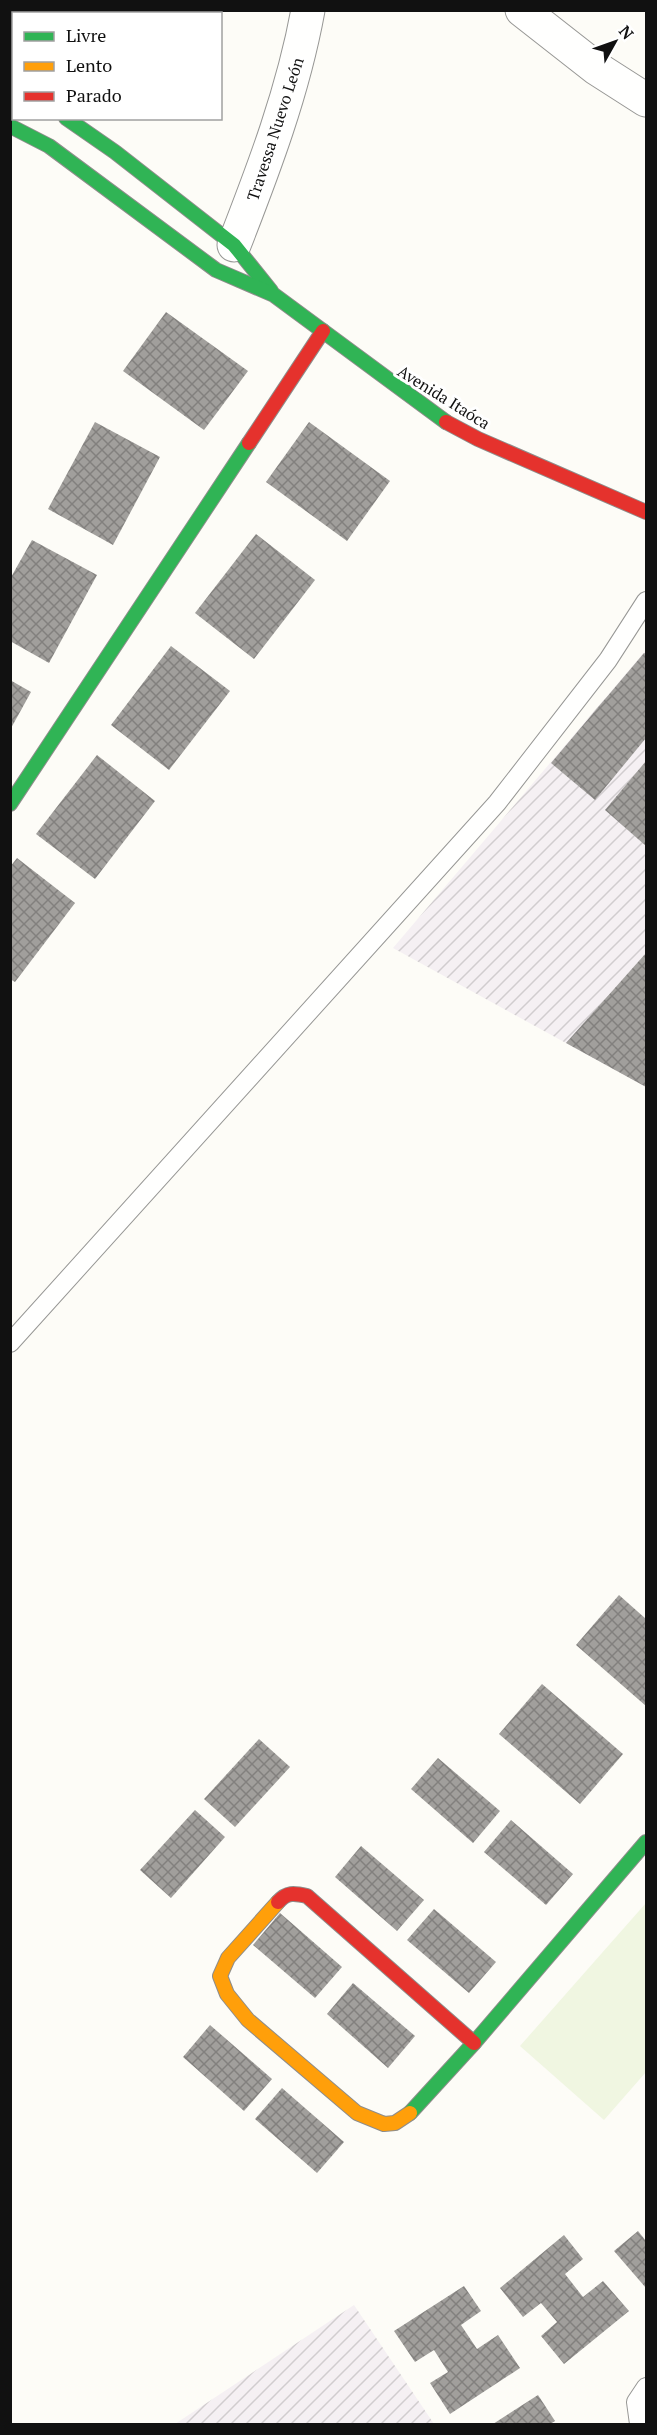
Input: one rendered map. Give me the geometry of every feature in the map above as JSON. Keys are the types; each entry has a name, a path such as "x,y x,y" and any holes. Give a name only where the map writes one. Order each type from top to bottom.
{"street":[{"name":"Travessa Nuevo León","path":"234,245 282,118 300,52 308,10"},
{"path":"522,10 597,68 646,100"},
{"name":"Avenida Itaóca","path":"69,120 115,152 234,245 274,295"},
{"name":"Avenida Itaóca","path":"10,126 49,146 216,270 274,295 438,417 468,434 646,512"},
{"path":"10,804 323,331"},
{"path":"474,2043 307,1896 295,1893 285,1895 228,1958 220,1976 227,1994 248,2020 357,2113 384,2124 394,2123 406,2117 474,2043 646,1842"}],"lane":[{"path":"10,1343 497,803 608,660 646,601"},
{"path":"639,2424 636,2403 646,2387"}],"shaded area":[{"path":"646,650 646,1087 393,948"},
{"path":"354,2305 434,2424 175,2424"}],"green space":[{"path":"646,1903 646,2072 604,2120 520,2046"}],"building":[{"path":"166,312 248,371 204,430 123,371"},
{"path":"95,422 160,457 113,545 48,509"},
{"path":"309,422 390,481 347,541 266,482"},
{"path":"256,534 315,580 254,659 195,613"},
{"path":"32,540 97,575 49,663 10,641 10,579"},
{"path":"171,646 230,691 169,770 111,725"},
{"path":"644,653 646,654 646,738 595,800 551,763"},
{"path":"10,680 31,692 10,730"},
{"path":"97,755 155,801 95,879 36,834"},
{"path":"646,761 646,846 605,810"},
{"path":"17,858 75,903 15,982 10,979 10,867"},
{"path":"646,953 646,1087 566,1043"},
{"path":"619,1595 646,1619 646,1706 576,1645"},
{"path":"542,1684 623,1754 580,1804 499,1734"},
{"path":"259,1739 290,1767 235,1827 204,1799"},
{"path":"438,1758 500,1811 473,1843 411,1789"},
{"path":"195,1810 225,1837 171,1898 140,1870"},
{"path":"511,1820 573,1874 546,1905 484,1852"},
{"path":"361,1846 424,1900 397,1931 335,1877"},
{"path":"434,1909 496,1962 469,1993 407,1940"},
{"path":"280,1913 342,1967 315,1998 253,1945"},
{"path":"353,1983 415,2036 388,2068 327,2014"},
{"path":"210,2025 272,2079 244,2111 183,2057"},
{"path":"282,2088 344,2142 317,2173 255,2119"},
{"path":"638,2231 646,2241 646,2288 614,2251"},
{"path":"564,2235 583,2259 565,2274 583,2297 603,2281 629,2311 564,2364 541,2336 557,2322 541,2303 523,2317 500,2288"},
{"path":"464,2286 481,2311 461,2325 477,2349 498,2335 520,2368 450,2414 430,2383 448,2372 434,2350 415,2362 394,2331"},
{"path":"538,2395 555,2421 550,2424 493,2424"}],"traffic: fast":[{"path":"69,120 115,152 234,245 271,291"},
{"path":"10,126 49,146 216,270 274,295 446,422"},
{"path":"10,804 249,443"},
{"path":"410,2113 474,2043 646,1842"}],"traffic: slow":[{"path":"278,1902 228,1958 220,1976 227,1994 248,2020 357,2113 384,2124 395,2123 410,2113"}],"traffic: jam":[{"path":"249,443 323,331"},
{"path":"446,422 478,439 646,512"},
{"path":"278,1902 284,1896 291,1894 307,1896 474,2043"}]}
